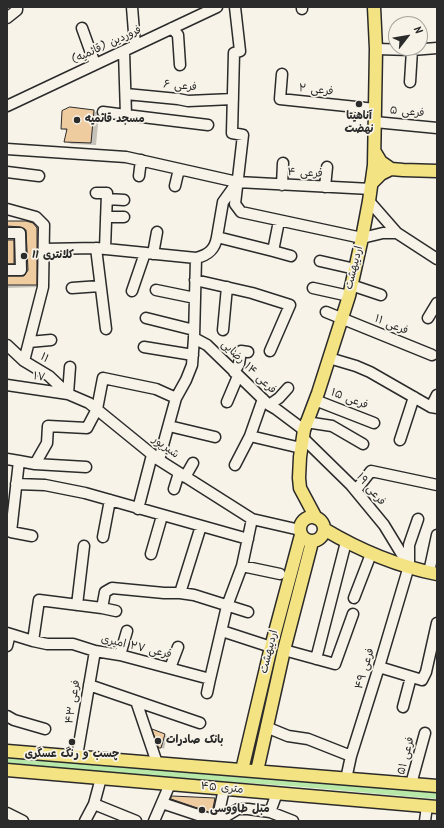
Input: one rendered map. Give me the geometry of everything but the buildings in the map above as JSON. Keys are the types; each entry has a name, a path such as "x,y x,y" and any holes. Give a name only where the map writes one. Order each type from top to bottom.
{"main road":[{"name":"اردیبهشت","path":"374,7 376,49 375,152 370,192 362,238 342,319 303,434 299,466 300,488 316,518 320,520 324,529 370,554 433,573"},
{"path":"375,152 381,162 391,169 437,171"},
{"path":"370,192 381,174 391,169"},
{"path":"300,488 301,529 304,538 312,542"},
{"path":"301,529 307,518 316,518"},
{"name":"اردیبهشت","path":"242,770 301,529"},
{"name":"اردیبهشت","path":"257,771 284,650 312,542 321,538 324,529"},
{"name":"۴۵ متری","path":"7,751 437,786"},
{"path":"246,752 260,755"},
{"name":"۴۵ متری","path":"7,770 432,806"}],"street":[{"path":"7,18 17,10 17,7"},
{"path":"132,7 135,45"},
{"name":"فروردین (قائمیه)","path":"7,106 217,7"},
{"path":"235,7 240,51 234,53 232,133 243,135 235,204 240,212 362,238 383,233 397,233"},
{"path":"82,28 95,64"},
{"path":"172,28 178,35 180,65"},
{"path":"376,49 388,49"},
{"path":"124,50 126,115"},
{"path":"410,82 412,56"},
{"name":"فرعی ۲","path":"282,74 280,99 375,109"},
{"name":"فرعی ۶","path":"126,94 188,101 233,99"},
{"path":"103,112 208,126"},
{"name":"فرعی ۵","path":"375,122 437,128"},
{"name":"فرعی ۴","path":"7,149 126,157 237,182 325,187 370,192"},
{"path":"138,176 141,160"},
{"path":"282,185 283,163"},
{"path":"325,187 327,168"},
{"path":"175,186 179,169"},
{"path":"7,172 39,176"},
{"path":"44,249 100,248 196,258 204,256 211,252 216,245 223,202 237,182"},
{"path":"370,192 397,233 437,259"},
{"path":"96,193 107,193 106,217 100,248 100,286 106,329"},
{"path":"107,199 124,200"},
{"path":"7,209 36,217 44,225 43,287 24,361"},
{"path":"106,217 124,217"},
{"path":"272,251 279,221"},
{"path":"132,291 149,254 157,232"},
{"path":"7,233 20,233 21,270 7,270"},
{"path":"217,237 291,256"},
{"path":"138,509 155,457 169,426 176,398 192,365 196,258"},
{"path":"320,261 355,269"},
{"path":"195,280 252,293 290,305 270,351"},
{"path":"72,288 100,286"},
{"path":"223,330 228,288"},
{"path":"312,288 350,290 382,295"},
{"path":"156,290 194,298"},
{"path":"428,318 437,303"},
{"name":"فرعی ۱۱","path":"326,312 432,356"},
{"name":"فرعی ۱۴ رضایی","path":"146,318 194,334 266,402 276,409 303,434"},
{"path":"29,342 51,340"},
{"name":"۱۱","path":"7,345 24,361 49,376 68,394"},
{"path":"144,347 193,355"},
{"path":"227,402 236,374 241,350 248,352"},
{"path":"329,358 370,372 434,407 437,395"},
{"path":"68,394 70,367"},
{"path":"35,464 47,443 48,426 87,428 97,409 103,378 156,389 176,398"},
{"name":"۱۷","path":"7,385 68,394"},
{"path":"235,465 266,402 279,398 288,388"},
{"name":"شیرپور","path":"68,394 89,403 155,457 252,519 301,529"},
{"path":"400,440 414,397"},
{"name":"فرعی ۱۵","path":"315,400 374,423"},
{"path":"169,426 215,438"},
{"path":"250,436 303,434 332,426 363,444"},
{"name":"فرعی ۱۹","path":"303,434 356,490 384,525 409,566"},
{"path":"7,460 35,464 86,467"},
{"path":"19,461 11,532 32,536"},
{"path":"174,489 182,475 193,463"},
{"path":"356,490 371,471 437,485"},
{"path":"16,484 45,486 110,500 162,516 248,539"},
{"path":"103,537 110,500"},
{"path":"151,554 162,516"},
{"path":"207,693 227,606 242,566 252,519"},
{"name":"فرعی ۴۹","path":"346,779 351,756 409,566 409,546 418,519"},
{"path":"180,593 201,526"},
{"path":"433,573 437,535"},
{"path":"316,659 346,542"},
{"path":"77,605 84,546"},
{"path":"354,598 370,554"},
{"path":"242,566 280,574"},
{"path":"102,608 105,592 112,588 194,595 248,612"},
{"path":"33,641 39,600 116,611"},
{"path":"284,650 335,664 353,614"},
{"path":"379,667 422,680 426,672 437,623"},
{"path":"222,630 271,647"},
{"path":"120,655 127,631"},
{"path":"7,646 9,633"},
{"name":"فرعی ۲۷ امیری","path":"9,633 47,644 73,644 95,651 120,655 210,679"},
{"path":"170,668 178,647"},
{"name":"فرعی ۴۳","path":"77,756 95,651"},
{"path":"426,672 437,674"},
{"path":"403,707 411,677"},
{"path":"89,685 200,723"},
{"path":"136,701 157,763"},
{"path":"7,716 14,720 45,729"},
{"path":"266,727 288,736 308,740 351,756"},
{"name":"فرعی ۵۱","path":"411,784 426,733"},
{"path":"85,821 94,804 101,778"},
{"path":"154,821 170,784"},
{"path":"217,821 224,789"},
{"path":"270,812 277,793"},
{"path":"162,803 217,821 238,809 270,812 293,821"},
{"path":"94,804 136,821"},
{"path":"425,821 432,806"},
{"path":"7,813 23,821"}],"green space":[{"path":"7,755 437,791 437,799 7,764"}],"place":[{"name":"آناهیتا نهضت","path":"359,104"},
{"name":"مسجد قائمیه","path":"77,120"},
{"name":"کلانتری 11","path":"24,256"},
{"name":"بانک صادرات","path":"158,741"},
{"name":"چسب و رنگ عسگری","path":"72,742"},
{"name":"مبل طاووسی","path":"202,810"}]}
